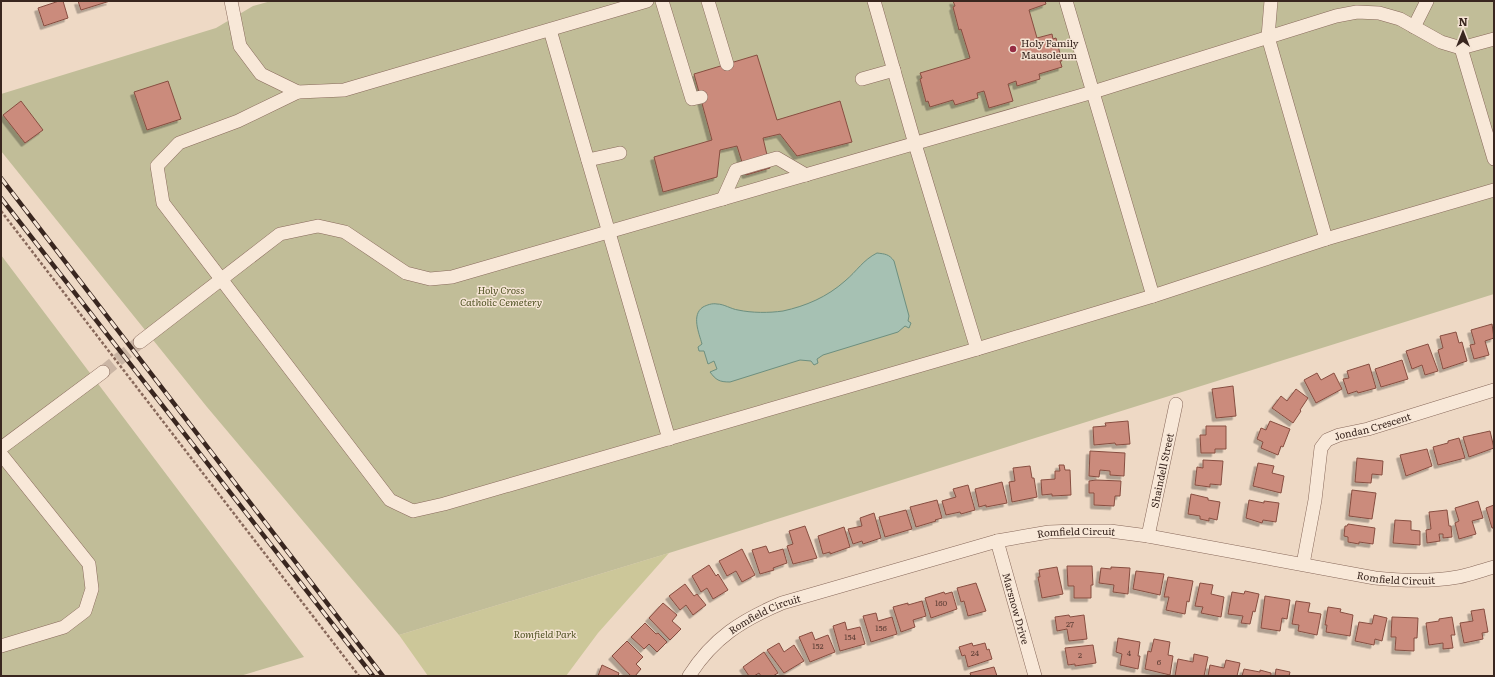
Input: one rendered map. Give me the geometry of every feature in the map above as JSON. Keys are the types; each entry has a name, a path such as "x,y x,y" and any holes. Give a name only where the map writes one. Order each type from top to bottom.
{"street":[{"path":"231,1 240,46 261,74 298,92"},
{"path":"647,1 344,90 298,92 238,121 179,143 157,166 163,203 390,500 413,511 444,504 978,349 1153,296 1326,239 1494,190"},
{"path":"662,1 692,99 700,97"},
{"path":"708,1 727,64"},
{"path":"874,1 978,349"},
{"path":"1066,1 1153,296"},
{"path":"1271,1 1268,37 1326,239"},
{"path":"1414,27 1427,1"},
{"path":"140,342 280,234 318,226 345,232 406,273 430,279 452,277 1093,92 1336,16 1357,12 1379,13 1400,19 1441,42 1461,48 1494,39"},
{"path":"550,30 669,439"},
{"path":"1461,48 1494,159"},
{"path":"862,79 894,70"},
{"path":"588,160 620,153"},
{"path":"723,199 736,170 742,168 777,158 806,175"},
{"path":"1,448 103,372"},
{"name":"Jondan Crescent","path":"1303,564 1315,500 1321,448 1327,440 1339,434 1368,429 1494,390"},
{"name":"Shaindell Street","path":"1148,536 1176,404"},
{"path":"1,454 89,564 92,590 85,611 64,627 1,646"},
{"name":"Romfield Circuit","path":"689,676 708,650 739,624 782,603 997,541 1024,535 1075,531 1110,531 1148,536 1375,578 1412,582 1460,577 1494,567"},
{"name":"Marsnow Drive","path":"997,541 1035,676"}],"path":[{"path":"1,211 359,676"}],"green space":[{"name":"Holy Cross Catholic Cemetery","path":"271,1 1494,1 1494,294 669,553 399,635 207,407 1,151 1,94 216,28 253,6"},
{"path":"1,255 304,657 240,676 1,676"},
{"name":"Romfield Park","path":"669,553 598,633 566,676 428,676 399,635"}],"shaded area":[{"path":"877,253 887,255 894,261 909,316 908,321 911,323 909,328 905,326 898,332 823,355 817,359 818,363 814,365 811,361 800,360 730,382 718,380 710,372 717,369 714,361 708,364 704,351 699,351 698,347 702,344 698,330 697,315 699,310 703,307 710,304 715,304 743,311 766,312 783,311 800,306 831,292 868,259"}],"building":[{"path":"63,1 68,18 44,26 38,8"},
{"path":"78,1 110,1 81,10"},
{"name":"Holy Family Mausoleum","path":"953,1 1045,1 1046,4 1029,10 1037,38 1052,34 1053,39 1056,38 1062,61 1060,61 1062,67 1039,74 1040,79 1017,86 1016,81 1008,84 1013,101 989,108 984,91 977,93 978,98 955,105 953,100 930,107 928,101 926,102 920,79 922,78 920,73 970,58 961,29 959,30 953,7 955,6"},
{"path":"757,55 777,120 840,101 852,142 797,156 780,134 763,138 770,168 746,175 737,146 720,150 717,177 663,192 654,157 712,140 694,74"},
{"path":"168,81 181,119 147,130 134,92"},
{"path":"21,101 43,130 25,143 3,115"},
{"path":"1492,324 1494,338 1485,341 1489,355 1474,359 1470,345 1475,344 1471,330"},
{"path":"1456,332 1459,343 1462,342 1467,361 1443,369 1438,350 1443,348 1440,336"},
{"path":"1428,344 1438,371 1425,375 1422,365 1412,369 1406,351"},
{"path":"1402,360 1408,379 1381,387 1375,369"},
{"path":"1369,364 1376,388 1348,394 1343,379 1349,378 1347,371"},
{"path":"1317,373 1321,380 1334,373 1342,389 1316,403 1304,380"},
{"path":"1233,386 1236,416 1216,418 1212,389"},
{"path":"1296,389 1308,398 1293,423 1272,408 1281,396 1287,401"},
{"path":"1128,421 1130,444 1116,445 1115,443 1094,445 1093,427 1106,426 1105,423"},
{"path":"1270,421 1290,429 1278,455 1261,448 1263,442 1257,439 1261,428 1266,430"},
{"path":"1206,426 1226,426 1226,449 1215,449 1215,453 1201,453 1200,435 1206,435"},
{"path":"1490,431 1494,448 1469,457 1463,437"},
{"path":"1459,438 1465,458 1438,465 1433,447"},
{"path":"1427,449 1432,466 1406,476 1400,455"},
{"path":"1090,451 1125,453 1124,476 1110,475 1110,471 1100,470 1099,477 1089,476"},
{"path":"1357,458 1383,461 1382,475 1372,474 1371,483 1355,482"},
{"path":"1203,460 1223,461 1221,485 1210,484 1210,487 1195,485 1197,467 1203,468"},
{"path":"1258,463 1274,466 1272,473 1284,476 1281,493 1253,486"},
{"path":"1059,465 1064,465 1065,470 1070,470 1071,495 1042,495 1041,480 1055,479 1055,471 1060,471"},
{"path":"1030,466 1032,478 1034,478 1037,497 1012,502 1009,482 1015,481 1013,468"},
{"path":"1089,481 1121,481 1120,496 1115,496 1114,506 1094,505 1094,493 1089,493"},
{"path":"1002,482 1007,503 979,507 975,489"},
{"path":"968,485 975,510 961,514 960,512 946,515 942,501 956,497 953,489"},
{"path":"1352,490 1376,493 1372,519 1349,516"},
{"path":"1191,494 1208,498 1208,500 1220,502 1217,520 1209,518 1209,521 1200,519 1200,516 1188,514"},
{"path":"937,500 942,518 916,527 910,507"},
{"path":"1249,500 1264,503 1264,501 1279,503 1276,522 1263,520 1262,523 1246,518"},
{"path":"1478,501 1483,518 1472,521 1476,534 1459,539 1455,523 1459,521 1455,508"},
{"path":"1494,505 1494,528 1492,528 1486,508"},
{"path":"906,510 912,529 885,537 879,517"},
{"path":"1447,510 1452,537 1443,538 1443,534 1439,534 1440,541 1427,543 1426,530 1431,529 1429,512"},
{"path":"874,513 881,538 863,544 862,541 853,544 848,529 862,526 860,518"},
{"path":"1395,520 1411,521 1411,530 1420,531 1420,545 1393,543"},
{"path":"1348,524 1375,528 1373,544 1348,542 1348,537 1344,536 1345,526"},
{"path":"805,526 817,558 793,564 787,546 793,544 789,531"},
{"path":"844,527 850,547 830,554 830,552 823,554 818,536"},
{"path":"766,546 769,553 783,549 787,563 773,568 774,570 760,574 752,550"},
{"path":"742,549 755,575 742,582 736,571 727,576 719,561"},
{"path":"709,565 716,576 718,574 728,590 713,599 707,588 701,592 692,576"},
{"path":"1067,566 1092,566 1093,585 1091,585 1091,598 1074,598 1074,586 1068,586"},
{"path":"1057,567 1063,594 1042,598 1038,577 1040,577 1039,570"},
{"path":"1111,567 1130,568 1128,594 1113,592 1114,585 1099,583 1101,568 1111,569"},
{"path":"1136,571 1164,574 1160,595 1133,589"},
{"path":"1168,577 1193,581 1185,614 1166,610 1169,597 1164,597"},
{"path":"976,583 986,611 968,616 964,601 961,602 957,588"},
{"path":"1200,583 1213,585 1211,594 1224,597 1221,617 1201,613 1203,607 1195,606"},
{"path":"685,584 694,596 697,594 706,605 693,615 686,605 680,610 669,596"},
{"path":"1245,591 1259,594 1255,612 1253,611 1250,624 1241,623 1243,616 1228,614 1232,592 1244,594"},
{"path":"944,592 945,594 952,592 957,609 931,618 925,598"},
{"path":"1265,596 1290,600 1287,619 1282,618 1280,631 1261,628"},
{"path":"922,601 926,616 913,620 915,627 901,632 893,607"},
{"path":"1296,601 1310,603 1308,612 1321,614 1317,635 1298,631 1299,625 1292,624"},
{"path":"663,603 677,615 672,621 681,629 670,640 649,618"},
{"path":"1328,607 1341,609 1340,612 1353,615 1350,636 1326,632 1327,625 1325,625"},
{"path":"1484,609 1488,632 1482,633 1483,639 1464,643 1460,623 1473,621 1471,611"},
{"path":"876,613 878,621 892,617 897,634 871,642 863,616"},
{"path":"1069,615 1070,617 1084,615 1087,639 1069,641 1067,629 1057,631 1055,617"},
{"path":"1374,615 1387,618 1382,641 1375,639 1374,645 1355,641 1359,622 1372,624"},
{"path":"1392,617 1418,618 1417,638 1414,638 1414,651 1395,650 1396,637 1391,637"},
{"path":"1452,617 1455,635 1451,635 1453,648 1443,649 1443,643 1429,645 1426,623"},
{"path":"845,622 847,630 860,627 865,644 840,651 833,626"},
{"path":"645,623 667,642 657,652 649,644 644,649 631,637"},
{"path":"812,632 815,640 828,635 835,652 810,662 799,637"},
{"path":"1118,638 1140,642 1138,669 1120,665 1122,654 1116,652"},
{"path":"1154,639 1170,642 1168,655 1173,656 1170,675 1145,669 1148,651 1151,652"},
{"path":"627,641 643,657 636,664 641,669 635,676 631,676 612,656"},
{"path":"779,643 784,652 794,645 804,661 784,673 767,650"},
{"path":"972,643 973,646 985,643 987,650 989,649 992,659 968,667 965,655 962,656 959,647"},
{"path":"1093,645 1096,663 1075,666 1075,664 1068,665 1065,648"},
{"path":"764,652 778,673 773,676 761,676 759,673 754,676 749,676 743,667"},
{"path":"1194,654 1208,657 1204,676 1175,676 1178,659 1193,662"},
{"path":"1226,660 1240,663 1237,676 1208,676 1210,665 1224,668"},
{"path":"602,665 619,673 618,676 598,676"},
{"path":"994,667 997,676 971,676 970,673"},
{"path":"1244,669 1260,672 1260,670 1271,673 1271,676 1242,676"},
{"path":"1276,669 1290,672 1289,676 1275,676"}],"tunnel":[{"path":"103,372 140,342"}],"railway":[{"path":"1,178 383,676"},
{"path":"1,198 373,676"}],"place":[{"name":"Holy Family Mausoleum","path":"1013,49"}]}
